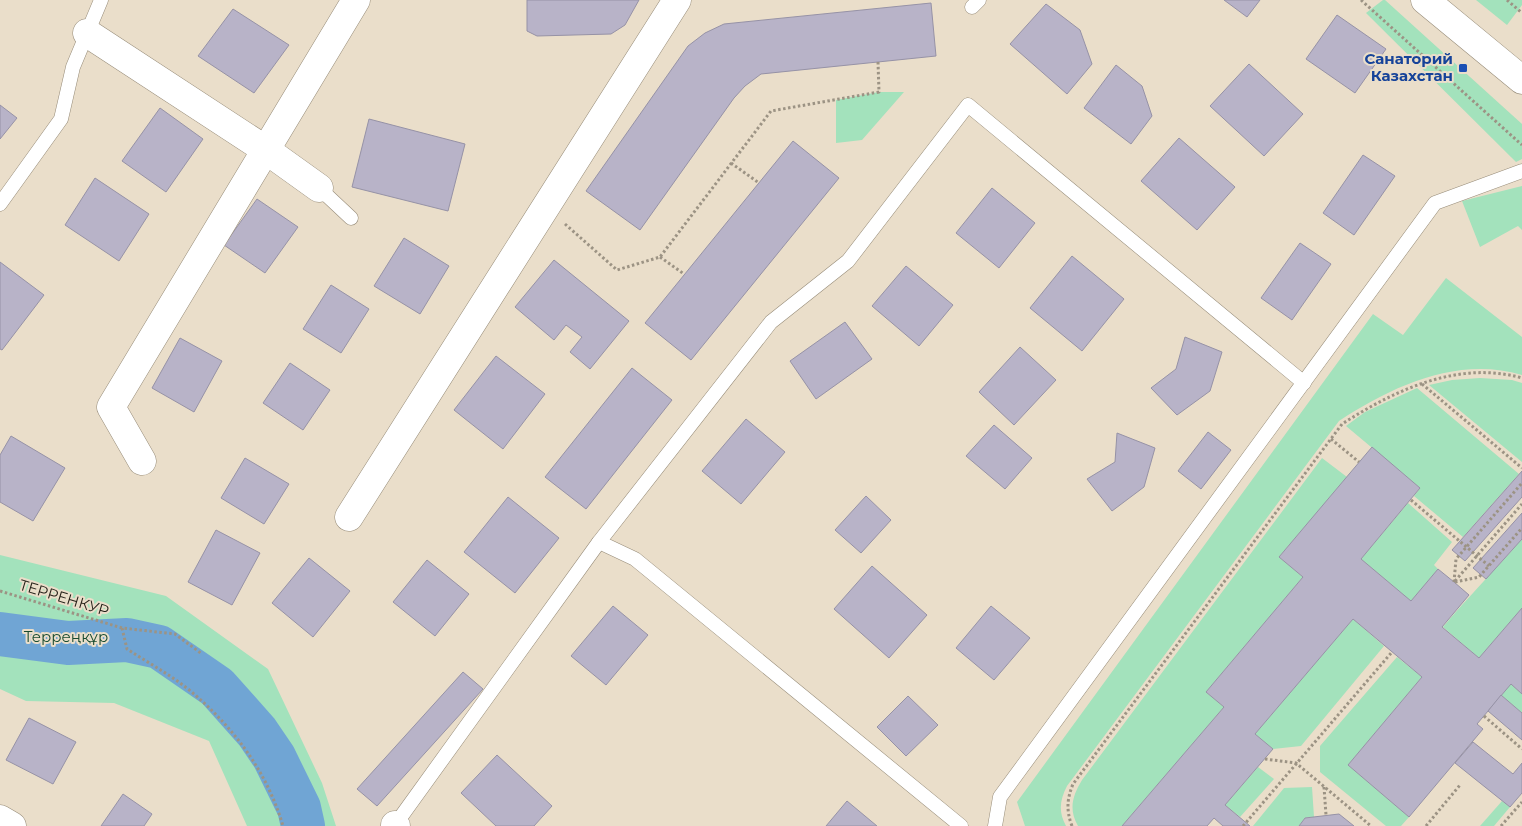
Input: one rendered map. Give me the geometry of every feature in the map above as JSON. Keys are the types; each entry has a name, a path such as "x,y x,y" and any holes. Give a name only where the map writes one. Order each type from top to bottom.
{"street":[{"path":"142,461 111,407 356,0"},
{"path":"349,517 677,0"},
{"path":"1425,0 1522,80"},
{"path":"87,33 266,150 319,188"},
{"path":"0,819 12,826"}],"lane":[{"path":"0,204 61,119 73,67 100,0"},
{"path":"395,825 598,542 771,322 848,261 968,105 1304,383"},
{"path":"995,826 1000,797 1435,203 1522,171"},
{"path":"319,188 351,218"},
{"path":"598,542 635,559 961,826"}],"path":[{"path":"1361,0 1522,145"},
{"path":"1507,0 1522,13"},
{"path":"546,207 617,270 660,257 771,111 879,92 878,62"},
{"path":"731,163 759,183"},
{"path":"660,257 684,274"},
{"path":"1072,826 1067,812 1068,798 1073,784 1342,424 1373,404 1404,389 1421,384 1462,374 1492,373 1522,378"},
{"path":"1421,384 1522,468"},
{"path":"1331,439 1360,462"},
{"path":"1454,582 1456,559 1522,483"},
{"path":"1411,500 1488,566"},
{"path":"1454,582 1522,504"},
{"path":"1454,582 1478,577 1522,528"},
{"name":"ТЕРРЕНКУР","path":"0,591 122,628 175,634 202,654"},
{"path":"122,628 127,649 187,689 216,714 235,734 266,781 276,802 283,826"},
{"path":"1243,826 1392,652"},
{"path":"1484,716 1522,749"},
{"path":"1265,759 1296,763 1371,826"},
{"path":"1426,826 1460,786"},
{"path":"1324,787 1326,815"},
{"path":"1502,826 1522,802"}],"green space":[{"path":"1383,0 1522,124 1522,159 1516,162 1366,13"},
{"path":"1476,0 1522,0 1522,5 1507,25"},
{"path":"879,92 904,92 862,140 836,143 836,100"},
{"path":"1522,186 1522,230 1518,226 1480,247 1462,201"},
{"path":"1446,278 1522,337 1522,375 1498,370 1474,369 1426,378 1381,396 1339,421 1067,786 1061,806 1066,826 1025,826 1017,802 1373,314 1403,335"},
{"path":"1480,378 1512,380 1522,383 1522,462 1429,385 1452,380"},
{"path":"1417,388 1519,474 1463,537 1414,496 1420,488 1346,426 1365,412"},
{"path":"1322,458 1347,477 1279,557 1303,577 1206,692 1224,707 1122,826 1078,826 1072,808 1076,791 1082,780"},
{"path":"1408,503 1452,542 1434,565 1438,569 1411,601 1361,559"},
{"path":"1522,539 1522,608 1479,658 1443,627"},
{"name":"Терреңқұр","path":"0,555 166,596 268,669 322,783 336,826 247,826 209,741 114,703 26,701 0,689"},
{"path":"1353,619 1384,646 1301,746 1273,749 1255,734"},
{"path":"1397,657 1422,677 1348,765 1409,817 1401,826 1386,826 1320,772 1320,746"},
{"path":"1511,684 1522,694 1522,713 1501,695"},
{"path":"1258,767 1274,779 1240,817 1225,805"},
{"path":"1312,787 1314,817 1305,818 1299,826 1253,826 1284,788"},
{"path":"1502,801 1510,807 1494,826 1480,826"}],"building":[{"path":"527,0 639,0 625,25 611,34 537,36 527,31"},
{"path":"1224,0 1260,0 1247,17"},
{"path":"931,3 936,56 761,74 745,86 734,98 640,230 586,191 688,46 705,33 724,24"},
{"path":"1046,4 1080,30 1092,64 1067,94 1010,44"},
{"path":"233,9 289,45 254,93 198,56"},
{"path":"1337,15 1386,49 1355,93 1306,59"},
{"path":"1249,64 1303,114 1264,156 1210,106"},
{"path":"1116,65 1142,86 1152,116 1131,144 1084,108"},
{"path":"0,105 17,118 0,139"},
{"path":"160,108 203,139 166,192 122,161"},
{"path":"369,119 465,144 448,211 352,187"},
{"path":"1179,138 1235,187 1197,230 1141,181"},
{"path":"793,141 839,178 691,360 645,323"},
{"path":"1363,155 1395,176 1354,235 1323,213"},
{"path":"95,178 149,214 119,261 65,225"},
{"path":"992,188 1035,223 999,268 956,233"},
{"path":"257,199 298,227 265,273 224,245"},
{"path":"404,238 449,266 420,314 374,286"},
{"path":"1300,243 1331,264 1292,320 1261,298"},
{"path":"1072,256 1124,299 1082,351 1030,308"},
{"path":"554,260 629,321 590,369 570,352 582,337 566,325 554,340 515,307"},
{"path":"0,262 44,295 2,350 0,349"},
{"path":"906,266 953,305 919,346 872,306"},
{"path":"331,285 369,309 341,353 303,329"},
{"path":"845,322 872,359 816,399 790,361"},
{"path":"1185,337 1222,352 1210,391 1177,415 1151,388 1176,369"},
{"path":"180,338 222,361 194,412 152,388"},
{"path":"1020,347 1056,380 1014,425 979,392"},
{"path":"496,356 545,394 503,449 454,410"},
{"path":"290,363 330,390 303,430 263,403"},
{"path":"632,368 672,400 586,509 545,477"},
{"path":"746,419 785,452 741,504 702,471"},
{"path":"994,425 1032,458 1005,489 966,456"},
{"path":"1208,432 1231,450 1201,489 1178,471"},
{"path":"1117,433 1155,448 1144,487 1112,511 1087,479 1115,462"},
{"path":"11,436 65,468 33,521 0,502 0,455"},
{"path":"1372,447 1420,488 1361,559 1411,601 1438,569 1454,582 1469,595 1442,627 1479,658 1522,608 1522,694 1511,684 1477,724 1483,729 1409,817 1348,765 1422,677 1353,619 1255,734 1273,749 1225,805 1250,826 1223,826 1214,818 1207,826 1122,826 1224,707 1206,692 1303,577 1279,557"},
{"path":"245,458 289,484 264,524 221,498"},
{"path":"1522,471 1522,497 1465,561 1452,550"},
{"path":"866,496 891,520 861,553 835,530"},
{"path":"508,497 559,538 515,593 464,552"},
{"path":"1522,513 1522,539 1486,579 1473,568"},
{"path":"216,530 260,553 232,605 188,582"},
{"path":"309,558 350,591 313,637 272,603"},
{"path":"427,560 469,594 435,636 393,602"},
{"path":"872,566 927,615 889,658 834,609"},
{"path":"613,606 648,635 606,685 571,656"},
{"path":"991,606 1030,638 994,680 956,648"},
{"path":"463,672 483,689 377,806 357,789"},
{"path":"1501,695 1522,713 1522,740 1488,711"},
{"path":"908,696 938,725 906,756 877,727"},
{"path":"29,718 76,742 53,784 6,760"},
{"path":"1473,742 1513,774 1522,763 1522,793 1510,807 1455,763"},
{"path":"497,755 552,806 534,826 496,826 461,793"},
{"path":"123,794 152,814 144,826 101,826"},
{"path":"847,801 877,826 826,826"},
{"path":"1339,814 1354,826 1299,826 1305,818"}],"waterway":[{"path":"0,634 68,643 127,640 159,647 217,687 257,732 274,757 299,808 303,826"}],"place":[{"name":"Санаторий Казахстан","path":"1463,68"}]}
